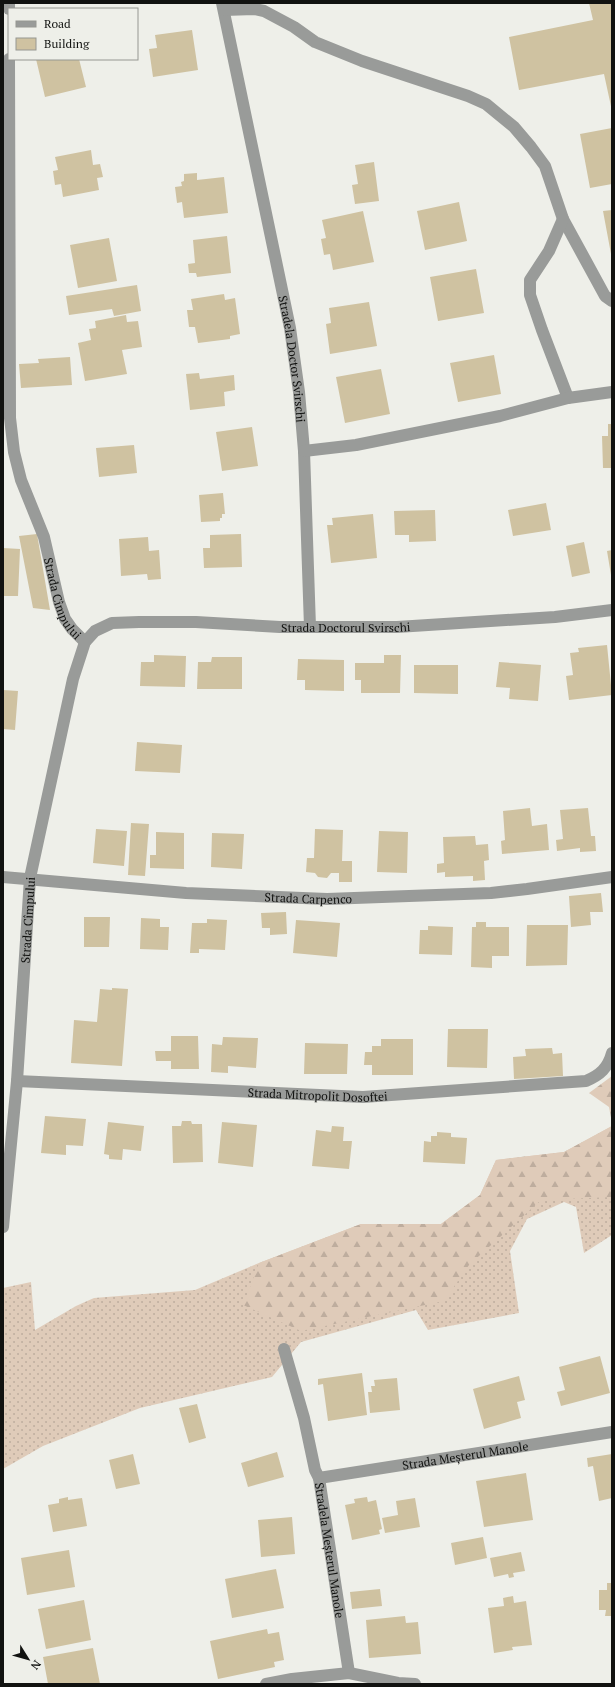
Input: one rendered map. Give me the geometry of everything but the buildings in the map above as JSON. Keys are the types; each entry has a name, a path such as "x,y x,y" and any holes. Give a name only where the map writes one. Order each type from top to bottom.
{"street":[{"path":"223,6 264,11 294,27 315,42 362,61 468,96 486,104 514,127 532,147 544,166 563,219 605,296 612,301"},
{"name":"Stradela Doctor Svirschi","path":"223,6 290,328 299,392 304,451 310,627"},
{"name":"Strada Cîmpului","path":"3,1227 17,1081 30,878 73,679 85,642 72,629 65,619 59,602 44,537 21,480 6,417 9,60"},
{"path":"563,219 549,251 530,280 530,295 568,398"},
{"path":"304,451 356,445 500,416 568,398 612,392"},
{"name":"Strada Doctorul Svirschi","path":"85,642 95,631 112,623 196,622 280,627 397,627 555,617 612,610"},
{"name":"Strada Carpenco","path":"3,877 30,878 186,893 327,899 491,893 612,877"},
{"name":"Strada Mitropolit Dosoftei","path":"17,1081 363,1096 586,1081 597,1076 605,1069 611,1057"},
{"name":"Stradela Meșterul Manole","path":"284,1349 304,1418 315,1470 319,1478 349,1673"},
{"name":"Strada Meșterul Manole","path":"319,1478 612,1432"},
{"path":"266,1684 292,1679 349,1673 398,1683 416,1684"}],"green space":[{"path":"612,1076 612,1123 609,1107 589,1093"},
{"path":"612,1126 612,1235 584,1253 576,1207 564,1202 527,1219 510,1251 519,1313 428,1330 416,1310 301,1342 272,1377 140,1408 43,1446 3,1469 3,1288 31,1282 35,1330 76,1306 94,1298 195,1290 259,1263 361,1224 441,1224 480,1195 496,1160 564,1152"},
{"path":"612,1126 612,1197 541,1200 469,1265 444,1301 301,1331 243,1305 259,1263 361,1224 441,1224 480,1195 496,1160 564,1152"}]}
